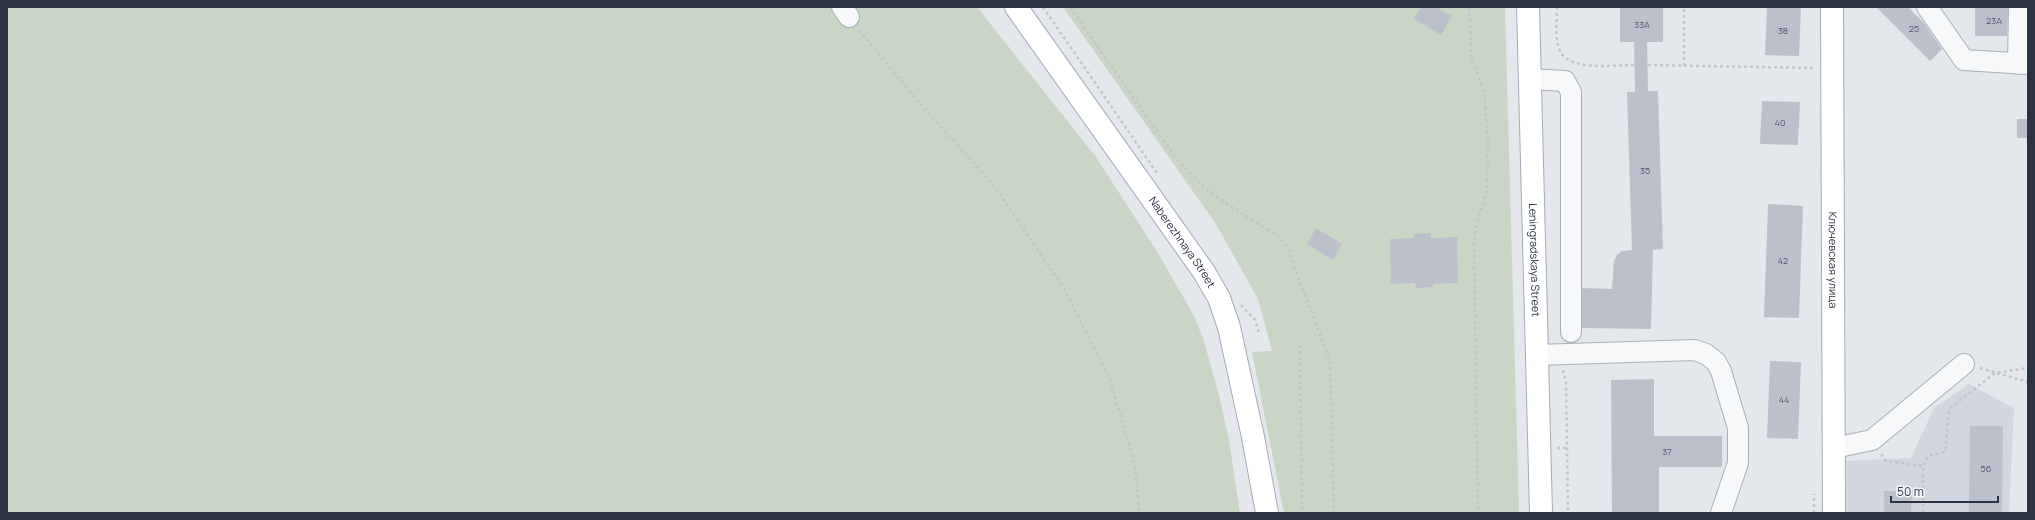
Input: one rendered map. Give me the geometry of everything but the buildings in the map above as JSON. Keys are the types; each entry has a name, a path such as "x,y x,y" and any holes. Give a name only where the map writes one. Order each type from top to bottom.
{"main road":[{"name":"Naberezhnaya Street","path":"1016,7 1204,272 1219,298 1234,344 1262,478 1267,513"},
{"name":"Leningradskaya Street","path":"1528,7 1541,513"},
{"name":"Ключевская улица","path":"1832,7 1834,513"}],"street":[{"path":"1927,7 1964,60 2023,64 2019,7"},
{"path":"1530,79 1565,81 1570,92 1571,332"},
{"path":"1536,355 1695,350 1706,354 1716,362 1721,371 1738,428 1738,463 1721,513"},
{"path":"1834,448 1872,440 1964,364"}],"path":[{"path":"1070,7 1179,162 1219,199 1278,236 1288,247 1330,361 1334,513"},
{"path":"1469,7 1472,60 1484,92 1488,141 1487,190 1476,227 1474,241 1478,513"},
{"path":"1557,7 1558,40 1561,53 1571,62 1581,65 1634,65"},
{"path":"1684,7 1684,66"},
{"path":"845,12 916,99 995,187 1063,287 1110,380 1134,466 1138,513"},
{"path":"1648,65 1806,67"},
{"path":"1300,345 1302,513"},
{"path":"1964,364 2028,382"},
{"path":"1923,513 1924,466 1928,456 1945,452 1949,409 1995,373 2028,368"},
{"path":"1566,381 1568,513"},
{"path":"1872,440 1886,461 1924,466"},
{"path":"1814,494 1814,513"}],"shaded area":[{"path":"1969,384 2014,408 2009,513 1845,513 1846,461 1911,458 1934,408"}],"green space":[{"path":"7,7 977,7 1096,157 1158,253 1193,314 1203,338 1219,395 1229,440 1240,513 7,513"},
{"path":"1063,7 1505,7 1519,513 1284,513 1252,352 1272,351 1258,299 1216,224"}]}
